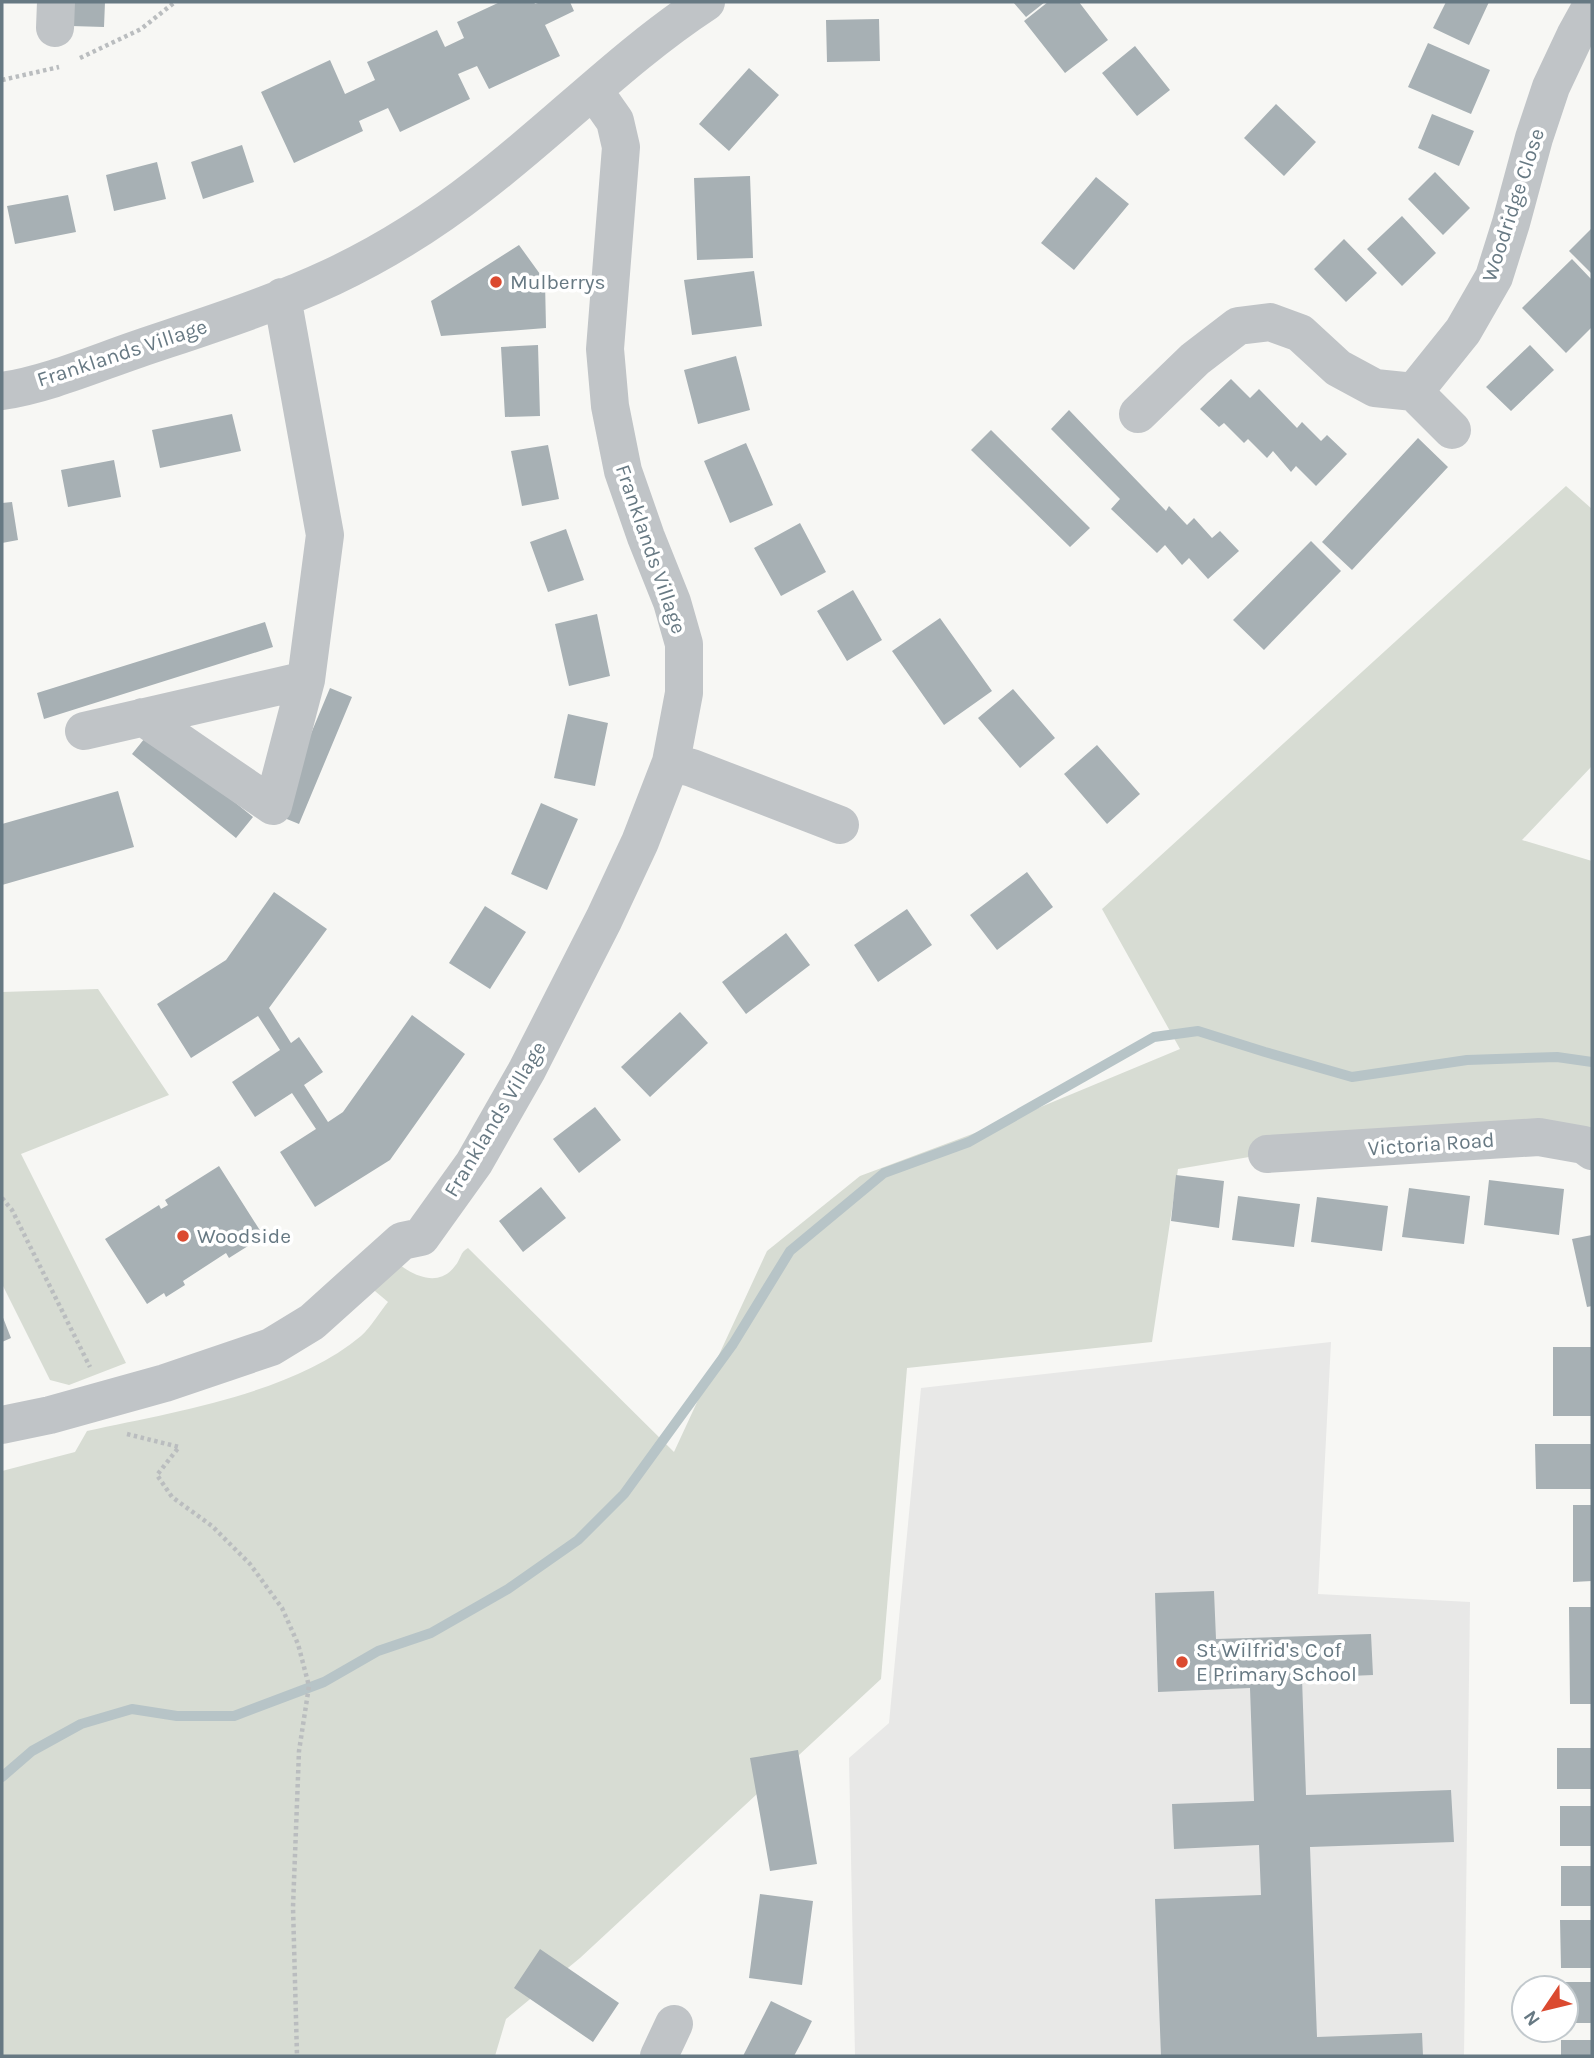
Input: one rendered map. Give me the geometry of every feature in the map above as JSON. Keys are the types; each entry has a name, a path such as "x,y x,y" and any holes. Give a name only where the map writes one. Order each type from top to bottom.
{"street":[{"name":"Franklands Village","path":"2,391 69,372 331,278 421,228 480,185 665,29 706,2"},
{"name":"Woodridge Close","path":"1414,392 1463,331 1494,277 1551,87 1574,36 1592,5"},
{"name":"Franklands Village","path":"2,1425 111,1415 165,1382 271,1347 312,1322 402,1241 421,1237 474,1163 527,1070 640,842 671,762 684,693 684,644 672,602 622,471 610,406 606,349 621,147 615,121 594,91"},
{"path":"144,717 274,806 306,680 325,535 282,297"},
{"path":"1138,414 1195,359 1238,326 1270,322 1300,333 1338,368 1375,388 1414,392 1452,430"},
{"path":"84,731 306,680"},
{"path":"671,762 840,825"},
{"name":"Victoria Road","path":"1266,1154 1539,1137 1584,1145 1592,1151"}],"path":[{"path":"74,60 141,29 175,2"},
{"path":"2,80 63,66"},
{"path":"2,1198 12,1210 111,1415 179,1447 158,1475 172,1497 212,1526 250,1564 282,1608 298,1644 309,1686 299,1751 293,1907 298,2056"}],"shaded area":[{"path":"1566,486 1592,509 1592,766 1522,840 1592,861 1592,1145 1267,1154 1178,1169 1152,1342 907,1368 881,1679 580,1958 506,2019 495,2056 2,2056 2,1471 75,1452 87,1431 230,1398 301,1373 333,1356 368,1328 388,1302 369,1286 396,1262 410,1272 426,1278 441,1277 449,1273 468,1248 674,1452 767,1251 860,1176 1007,1121 1180,1049 1102,909"},
{"path":"98,989 169,1095 21,1154 126,1363 69,1385 50,1380 2,1284 2,992"},
{"name":"St Wilfrid's C of E Primary School","path":"1331,1342 1318,1594 1470,1602 1464,2056 855,2056 849,1758 889,1723 921,1388"}],"building":[{"path":"72,2 105,2 104,27 71,26"},
{"path":"500,2 570,2 574,11 545,25 560,56 489,89 477,66 458,74 470,99 400,132 388,108 359,121 363,131 294,163 261,92 330,60 345,94 375,80 367,62 437,30 445,47 464,38 457,22"},
{"path":"1013,2 1045,2 1026,17"},
{"path":"1048,2 1079,2 1108,40 1065,73 1024,21"},
{"path":"1446,2 1489,2 1469,45 1433,28"},
{"path":"879,19 880,61 827,62 826,20"},
{"path":"1428,43 1490,70 1471,114 1408,87"},
{"path":"1135,46 1170,90 1137,116 1102,73"},
{"path":"749,68 779,95 729,151 699,124"},
{"path":"1276,104 1316,142 1284,176 1244,138"},
{"path":"1432,114 1474,131 1459,166 1418,148"},
{"path":"242,145 254,182 203,199 191,162"},
{"path":"157,162 166,199 114,211 106,175"},
{"path":"1435,172 1470,208 1443,235 1408,199"},
{"path":"750,176 753,258 697,260 694,178"},
{"path":"1096,177 1129,204 1074,270 1041,243"},
{"path":"68,195 76,232 15,244 7,206"},
{"path":"1402,216 1436,253 1402,286 1367,249"},
{"path":"1592,228 1592,274 1569,251"},
{"path":"1344,239 1377,273 1346,302 1314,269"},
{"path":"519,245 545,281 546,328 441,336 431,301"},
{"path":"1572,259 1592,280 1592,327 1566,353 1522,308"},
{"path":"754,271 762,326 692,335 684,280"},
{"path":"538,345 540,416 505,417 501,347"},
{"path":"1530,345 1554,370 1511,411 1486,387"},
{"path":"736,356 750,410 698,424 684,370"},
{"path":"1231,379 1250,398 1259,389 1297,428 1302,422 1321,441 1327,435 1347,454 1316,486 1296,466 1291,472 1273,451 1267,458 1248,439 1244,443 1224,423 1219,427 1200,409"},
{"path":"1069,410 1166,511 1169,506 1187,525 1194,518 1212,538 1220,531 1239,551 1208,579 1189,558 1182,565 1165,545 1157,553 1111,509 1120,499 1051,429"},
{"path":"232,414 241,451 160,468 152,430"},
{"path":"991,430 1090,528 1070,547 971,450"},
{"path":"1418,438 1448,467 1352,570 1322,542"},
{"path":"746,443 773,505 730,523 704,461"},
{"path":"548,445 559,499 522,506 511,451"},
{"path":"114,460 121,497 68,507 61,470"},
{"path":"12,502 18,540 2,543 2,503"},
{"path":"800,523 826,572 781,596 754,548"},
{"path":"566,529 584,580 548,592 530,542"},
{"path":"1311,541 1341,571 1264,650 1233,620"},
{"path":"853,590 882,640 847,661 817,611"},
{"path":"597,614 610,676 569,686 555,624"},
{"path":"940,618 992,691 944,725 892,651"},
{"path":"265,622 273,647 44,719 37,693"},
{"path":"330,688 352,697 299,824 277,815"},
{"path":"1013,689 1055,738 1020,768 978,718"},
{"path":"568,714 608,723 595,786 554,778"},
{"path":"149,733 253,817 236,838 132,754"},
{"path":"1097,745 1140,794 1107,824 1064,774"},
{"path":"118,791 134,847 2,885 2,824"},
{"path":"541,803 578,819 547,890 511,874"},
{"path":"1027,872 1053,907 997,950 970,915"},
{"path":"274,892 327,929 269,1008 291,1043 299,1037 323,1072 304,1085 328,1122 343,1112 412,1015 465,1054 390,1160 315,1207 280,1152 316,1129 292,1093 255,1117 232,1082 280,1050 258,1016 191,1058 157,1004 226,960"},
{"path":"485,906 526,932 490,989 449,963"},
{"path":"907,909 932,945 878,982 854,945"},
{"path":"786,933 810,965 746,1014 722,982"},
{"path":"680,1012 708,1043 650,1097 621,1067"},
{"path":"595,1107 621,1140 579,1173 553,1139"},
{"name":"Woodside","path":"219,1166 261,1232 245,1242 248,1246 229,1258 226,1253 183,1281 185,1285 166,1297 164,1293 147,1304 105,1239 159,1205 161,1209 168,1205 165,1200"},
{"path":"1176,1175 1224,1181 1219,1228 1171,1221"},
{"path":"1489,1180 1564,1189 1559,1235 1484,1225"},
{"path":"541,1187 566,1218 523,1252 499,1221"},
{"path":"1409,1188 1470,1196 1464,1244 1402,1237"},
{"path":"1238,1196 1300,1204 1294,1247 1232,1240"},
{"path":"1317,1197 1388,1206 1382,1251 1311,1242"},
{"path":"1592,1235 1592,1306 1587,1307 1572,1239"},
{"path":"2,1315 11,1338 2,1342"},
{"path":"1553,1347 1592,1347 1592,1416 1553,1416"},
{"path":"1535,1444 1592,1444 1592,1489 1536,1489"},
{"path":"1573,1505 1592,1505 1592,1581 1573,1582"},
{"path":"1214,1591 1216,1639 1371,1634 1373,1675 1302,1678 1306,1795 1451,1790 1454,1842 1310,1847 1317,2037 1422,2033 1423,2056 1161,2056 1155,1899 1261,1895 1259,1845 1174,1849 1172,1804 1254,1801 1250,1688 1158,1692 1155,1593"},
{"path":"1569,1607 1592,1607 1592,1704 1570,1704"},
{"path":"1557,1748 1592,1748 1592,1789 1557,1789"},
{"path":"798,1750 817,1864 770,1871 750,1758"},
{"path":"1560,1806 1592,1806 1592,1846 1560,1846"},
{"path":"1561,1866 1592,1866 1592,1906 1561,1906"},
{"path":"760,1894 813,1901 802,1985 749,1978"},
{"path":"1560,1920 1592,1920 1592,1968 1561,1968"},
{"path":"540,1949 619,2003 593,2042 514,1988"},
{"path":"1580,1982 1592,1982 1592,2023 1580,2023"},
{"path":"771,2001 812,2021 801,2043 794,2056 743,2056"},
{"path":"1580,2040 1592,2040 1592,2056 1561,2056 1561,2044 1580,2044"}],"waterway":[{"path":"2,1777 32,1751 81,1724 132,1709 177,1716 234,1716 324,1682 378,1651 431,1633 508,1589 578,1540 624,1494 733,1344 790,1251 884,1173 969,1142 1154,1037 1198,1031 1352,1077 1467,1060 1557,1057 1592,1062"}],"place":[{"name":"Mulberrys","path":"496,282"},
{"name":"Woodside","path":"183,1236"},
{"name":"St Wilfrid's C of E Primary School","path":"1182,1662"}]}
